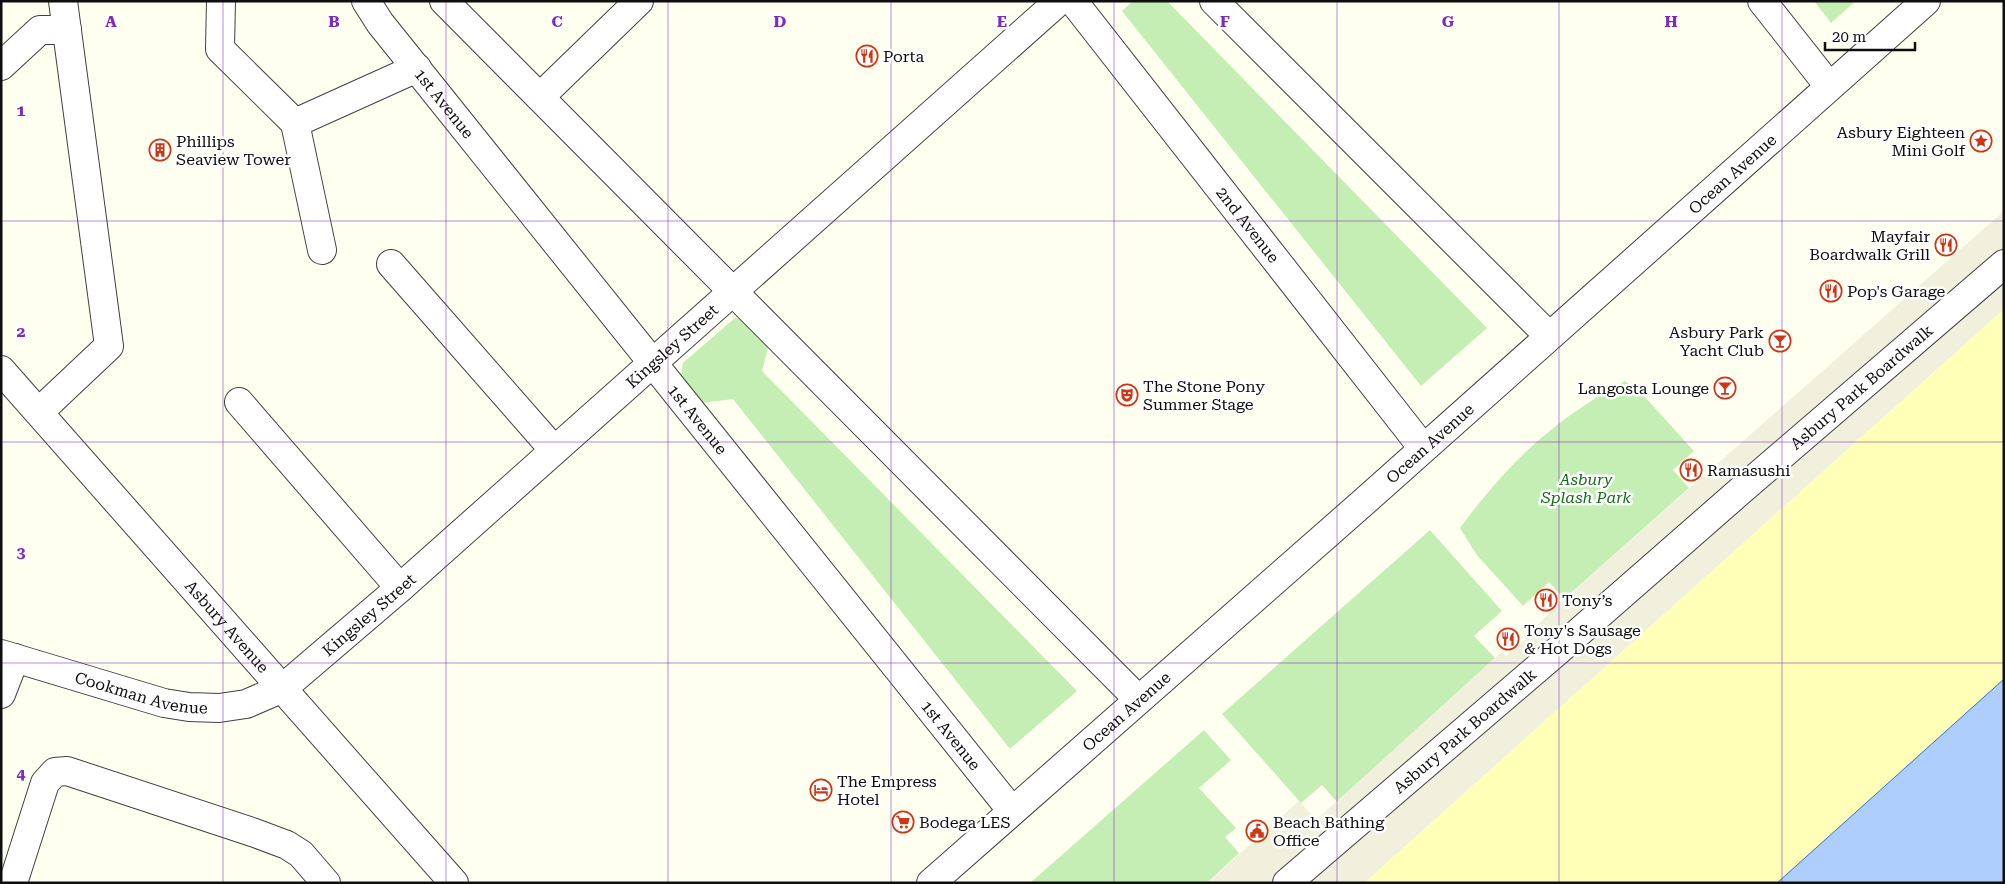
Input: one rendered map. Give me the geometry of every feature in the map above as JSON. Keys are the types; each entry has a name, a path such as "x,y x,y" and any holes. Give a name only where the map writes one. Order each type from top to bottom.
{"street":[{"path":"39,412 109,346 63,1"},
{"path":"221,1 220,49 295,123 322,250"},
{"name":"1st Avenue","path":"366,1 380,23 1012,811"},
{"path":"444,1 1138,699"},
{"path":"540,97 640,1"},
{"name":"Kingsley Street","path":"283,688 400,588 732,290 1059,1"},
{"name":"2nd Avenue","path":"1073,1 1423,448"},
{"path":"1214,1 1549,336"},
{"path":"1762,1 1829,86"},
{"name":"Ocean Avenue","path":"931,883 1926,1"},
{"path":"1,66 40,30 67,30"},
{"path":"295,123 417,68"},
{"path":"391,264 554,450"},
{"name":"Asbury Park Boardwalk","path":"1287,883 2004,264"},
{"name":"Asbury Avenue","path":"1,370 454,883"},
{"path":"239,402 400,588"},
{"path":"1,694 8,656"},
{"name":"Cookman Avenue","path":"8,656 164,703 188,707 219,708 246,704 283,688"},
{"path":"13,883 11,853 45,782 55,772 68,771 287,845 300,854 326,883"}],"green space":[{"path":"1133,1 1167,1 1487,328 1421,386 1122,11"},
{"path":"1814,1 1856,1 1831,23"},
{"path":"735,318 745,319 769,344 762,371 1077,691 1010,749 733,399 702,403 681,376 683,363"},
{"name":"Asbury Splash Park","path":"1625,381 1643,395 1694,451 1673,470 1689,488 1564,599 1549,582 1523,606 1476,554 1460,528 1496,483 1534,445 1575,412"},
{"path":"1430,530 1502,611 1474,636 1495,658 1337,802 1322,785 1301,803 1222,714"},
{"path":"1204,730 1231,760 1199,788 1236,828 1225,837 1239,853 1207,883 1030,883"}],"sand":[{"path":"2004,309 2004,883 1364,883"}],"shaded area":[{"path":"2004,211 2004,309 1364,883 1207,883 1299,801 1316,820 1495,658 1502,652 1506,656 1526,639 1564,599"}],"water":[{"path":"2004,679 2004,883 1777,883"}],"place":[{"name":"Porta","path":"867,56"},
{"name":"Asbury Eighteen Mini Golf","path":"1981,141"},
{"name":"Phillips Seaview Tower","path":"160,150"},
{"name":"Mayfair Boardwalk Grill","path":"1946,245"},
{"name":"Pop's Garage","path":"1831,291"},
{"name":"Asbury Park Yacht Club","path":"1780,341"},
{"name":"Langosta Lounge","path":"1725,388"},
{"name":"The Stone Pony Summer Stage","path":"1127,395"},
{"name":"Ramasushi","path":"1691,470"},
{"name":"Tony’s","path":"1546,600"},
{"name":"Tony's Sausage & Hot Dogs","path":"1508,639"},
{"name":"The Empress Hotel","path":"821,790"},
{"name":"Bodega LES","path":"903,822"},
{"name":"Beach Bathing Office","path":"1257,831"}]}
